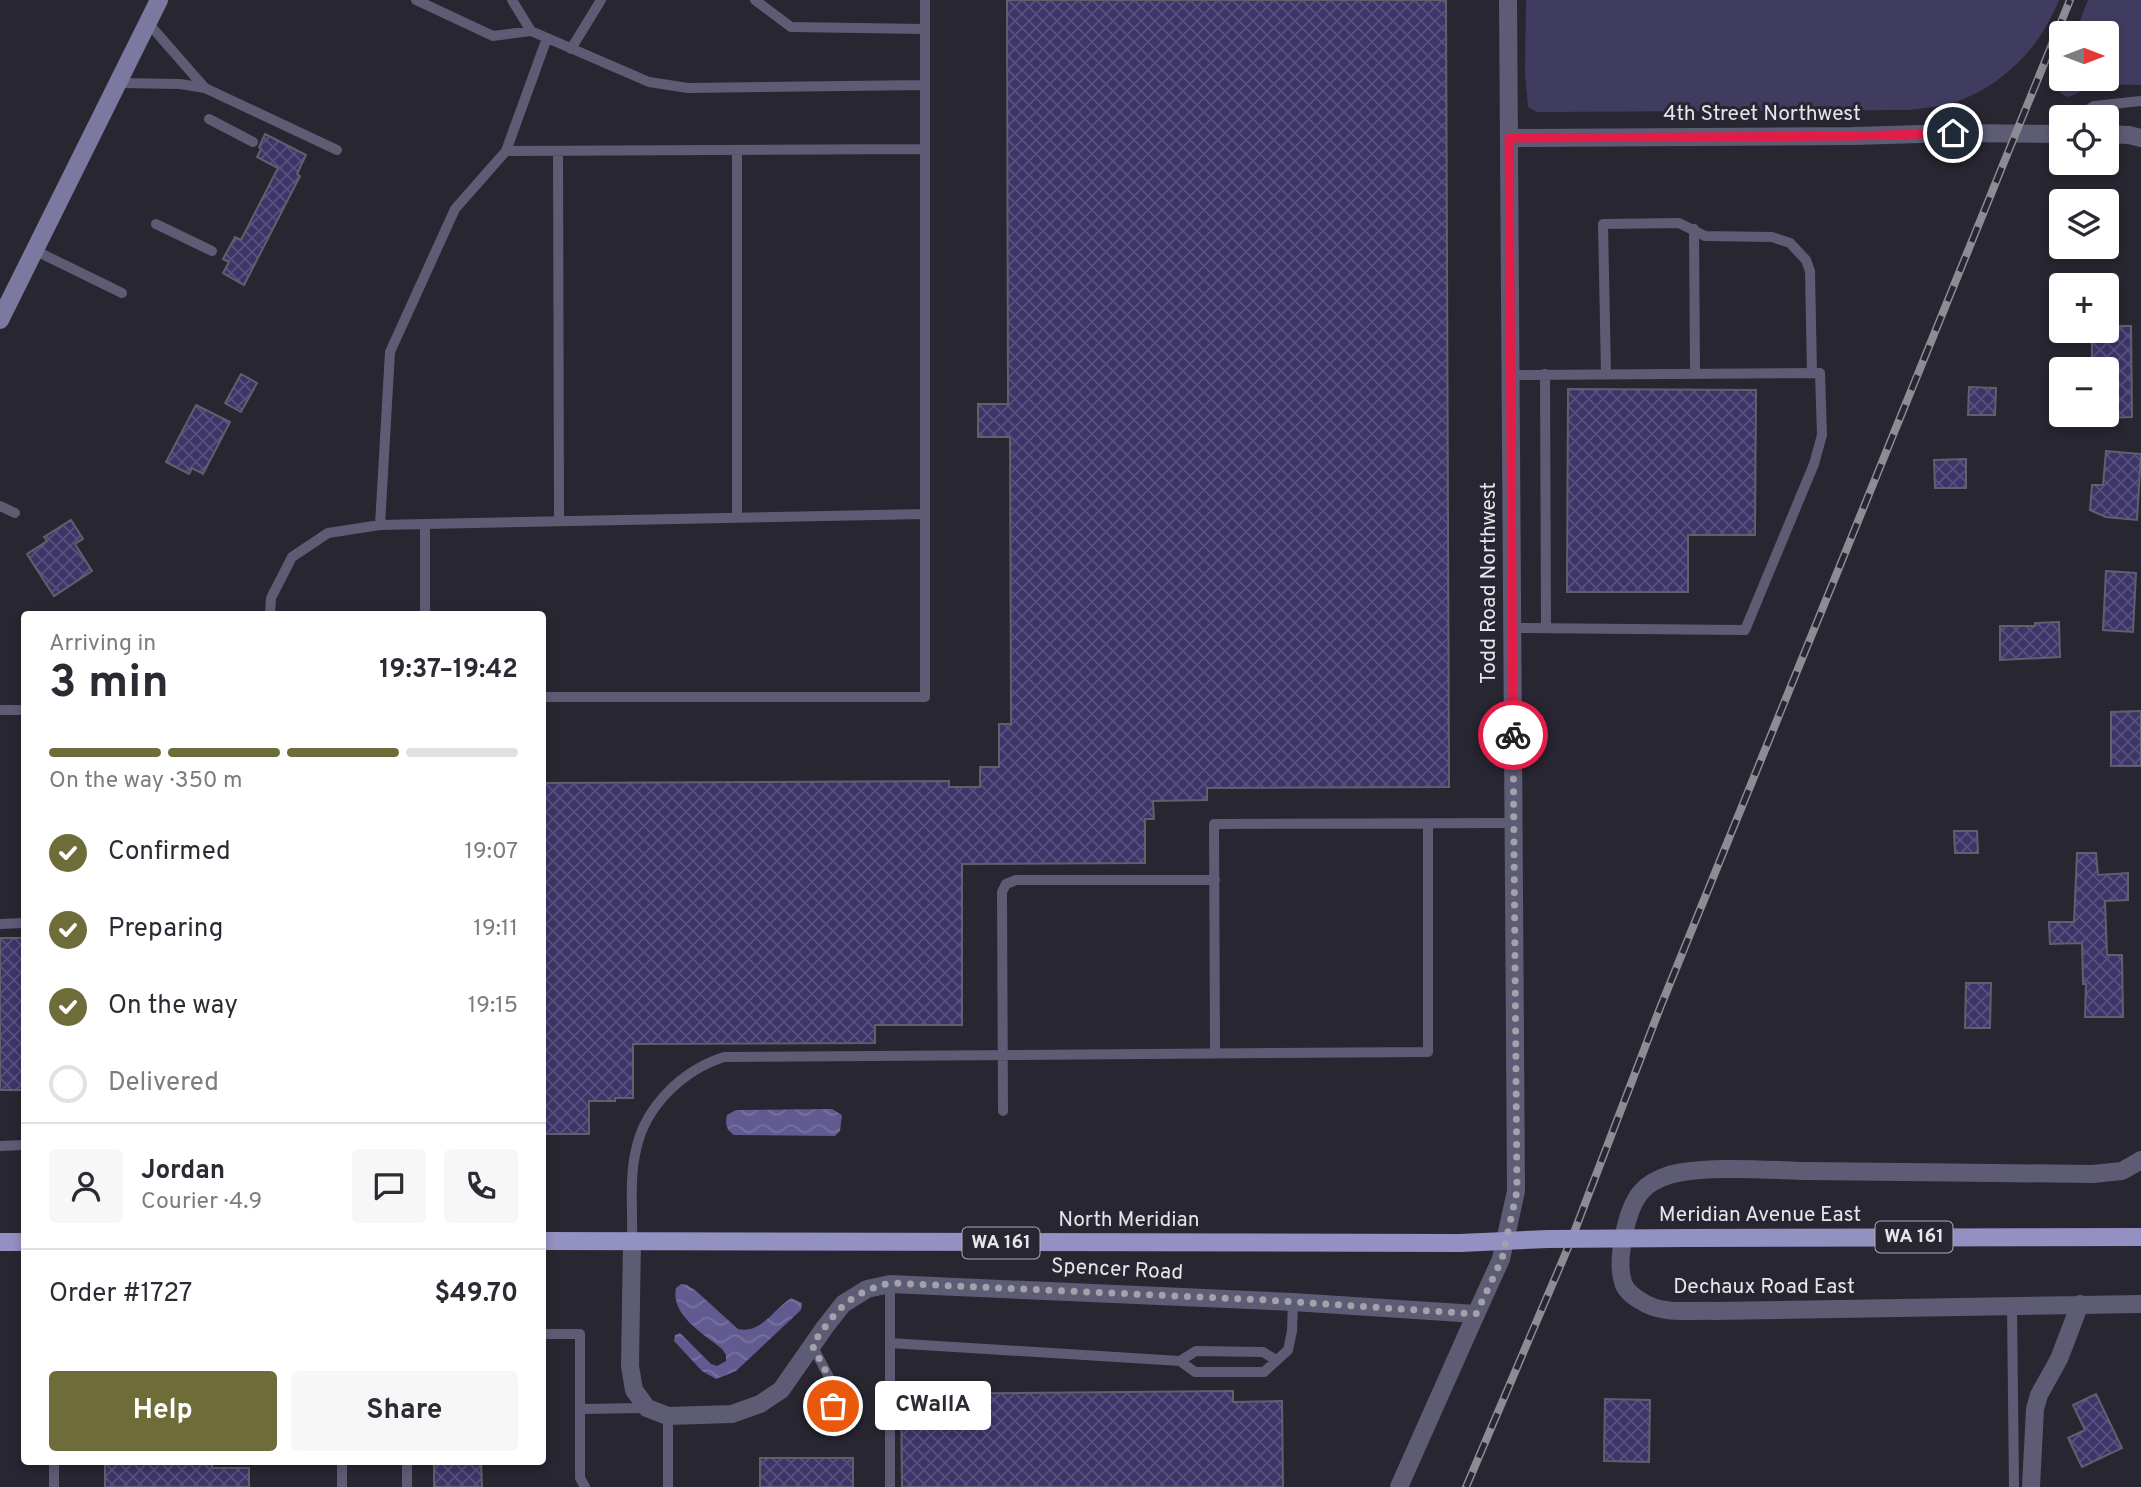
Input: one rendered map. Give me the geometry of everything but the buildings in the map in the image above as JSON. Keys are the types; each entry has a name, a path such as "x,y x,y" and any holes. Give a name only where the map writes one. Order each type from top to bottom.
{"main road":[{"path":"0,320 159,0"},
{"name":"Meridian Avenue East","path":"1548,1239 2141,1237"},
{"name":"North Meridian","path":"546,1241 1460,1243 1548,1239"},
{"path":"0,1242 21,1242"}],"street":[{"name":"Todd Road Northwest","path":"1399,1487 1502,1259 1509,1216 1517,1191 1508,0"},
{"name":"4th Street Northwest","path":"1509,138 2049,134"},
{"path":"2119,135 2141,138"},
{"name":"Dechaux Road East","path":"2141,1160 2122,1171 2093,1174 1745,1170 1684,1172 1666,1176 1642,1191 1628,1217 1621,1270 1624,1285 1640,1301 1662,1310 2141,1304"},
{"path":"632,1241 630,1366 634,1391 648,1408"},
{"name":"Spencer Road","path":"648,1408 668,1416 732,1414 751,1408 780,1390 842,1306 867,1289 890,1283 1293,1302 1476,1314"},
{"path":"2031,1487 2035,1409 2039,1395 2064,1348 2080,1304"}],"lane":[{"path":"416,0 494,36 531,31 649,82 688,88 925,85"},
{"path":"512,0 531,31"},
{"path":"571,49 601,0"},
{"path":"755,0 791,27 925,29"},
{"path":"546,697 925,697 925,0"},
{"path":"149,24 205,88"},
{"path":"380,526 390,352 455,209 506,151 547,38"},
{"path":"119,83 180,84 205,88 338,150"},
{"path":"2103,105 2141,101"},
{"path":"209,119 253,142"},
{"path":"506,151 925,149"},
{"path":"737,150 737,517"},
{"path":"558,151 559,521"},
{"path":"1606,374 1603,224 1679,223 1705,236 1782,239 1799,251 1810,271 1812,373"},
{"path":"156,225 212,251"},
{"path":"1694,229 1695,374"},
{"path":"34,250 122,293"},
{"path":"1511,374 1820,373 1822,435 1819,450 1745,630 1512,628"},
{"path":"1545,374 1546,628"},
{"path":"0,506 15,513"},
{"path":"271,611 271,598 292,557 328,533 380,526 425,524 925,514"},
{"path":"425,524 425,611"},
{"path":"0,710 21,710"},
{"path":"1215,1053 1214,824 1514,823"},
{"path":"632,1241 633,1173 636,1149 643,1127 682,1078 701,1066 724,1057 1428,1052 1428,824"},
{"path":"1003,1111 1002,892 1006,884 1016,880 1215,880"},
{"path":"0,924 21,923"},
{"path":"0,1146 21,1145"},
{"path":"890,1283 890,1487"},
{"path":"890,1343 1180,1361 1195,1372 1264,1372 1283,1357 1291,1343 1293,1302"},
{"path":"2012,1307 2014,1487"},
{"path":"546,1334 580,1334 580,1478 585,1487"},
{"path":"812,1345 831,1381 835,1432"},
{"path":"1180,1361 1196,1351 1262,1352 1276,1360"},
{"path":"580,1409 648,1408"},
{"path":"668,1416 668,1487"},
{"path":"54,1465 54,1487"},
{"path":"342,1465 342,1487"},
{"path":"407,1465 407,1487"}],"shaded area":[{"path":"1526,0 2059,0 2041,34 2017,64 1987,87 1942,106 1909,110 1537,112 1528,107 1525,74"},
{"path":"2088,0 2141,0 2141,85 2119,84 2119,21 2080,21"},
{"path":"2060,91 2082,91 2069,97"}],"water":[{"path":"832,1109 842,1115 840,1131 835,1136 734,1135 726,1124 727,1115 736,1110"},
{"path":"681,1284 695,1290 738,1329 754,1328 791,1298 802,1303 801,1310 736,1371 716,1379 702,1371 674,1341 675,1335 680,1333 711,1364 717,1366 726,1361 722,1349 690,1323 678,1307 676,1288"}],"railway":[{"path":"1466,1487 1570,1243 1660,1008 2070,0"}],"way so far":[{"path":"833,1406 831,1381 812,1345 842,1306 853,1297 867,1289 890,1283 1266,1300 1476,1314 1502,1259 1509,1216 1517,1191 1513,735"}],"place":[{"name":"CWallA","path":"833,1406"}],"route":[{"path":"1513,735 1509,138 1953,133"}]}
